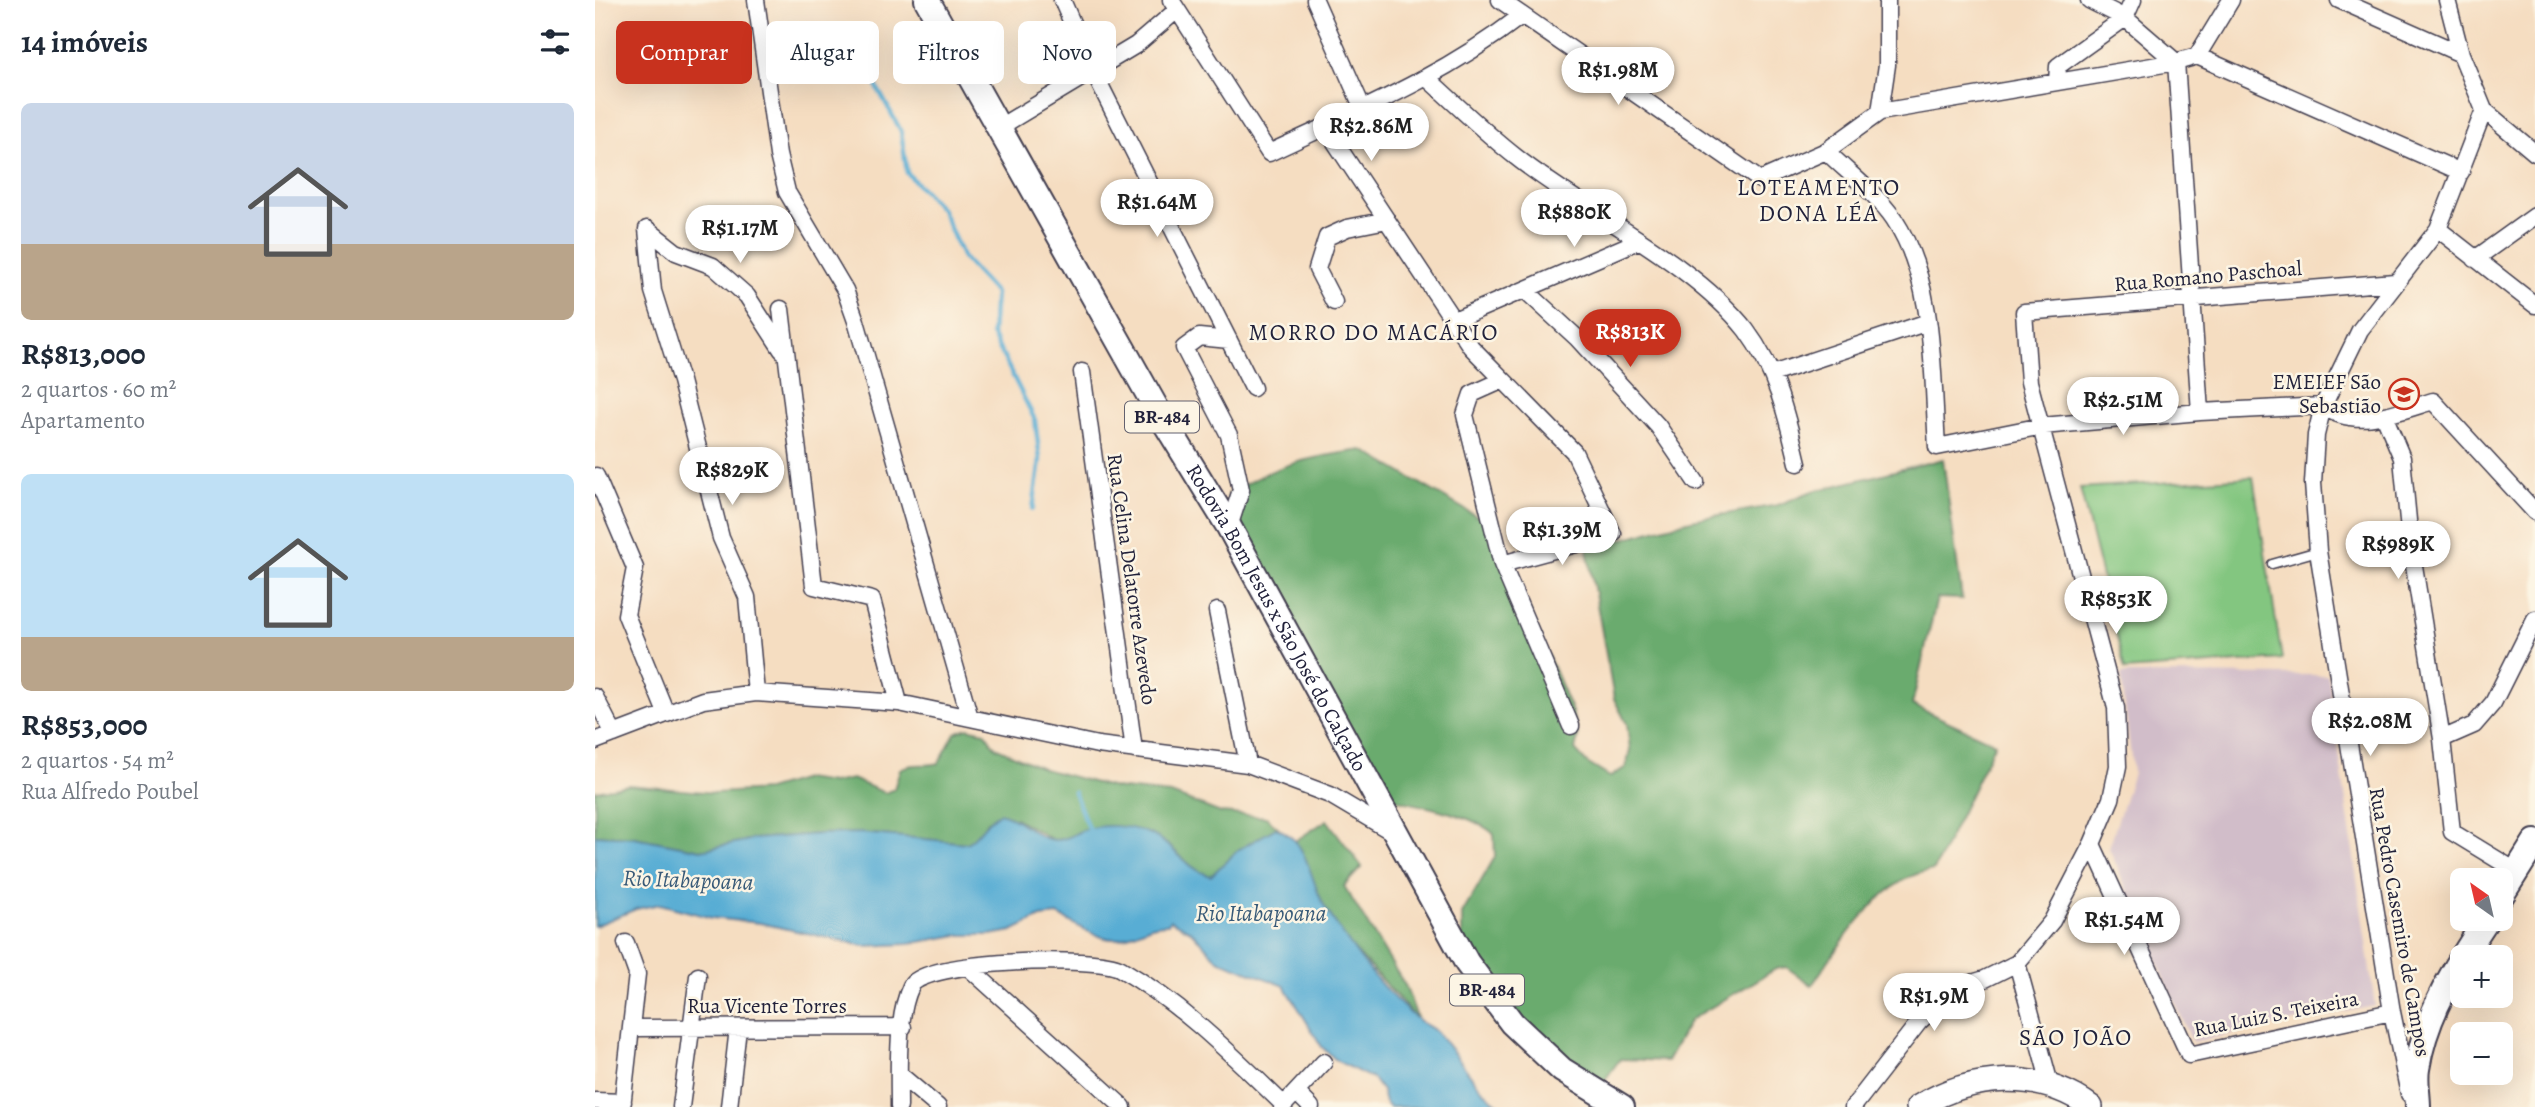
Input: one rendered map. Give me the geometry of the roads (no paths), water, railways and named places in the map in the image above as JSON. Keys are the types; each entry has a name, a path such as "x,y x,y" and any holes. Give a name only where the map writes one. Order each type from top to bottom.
{"main road":[{"name":"Rodovia Bom Jesus x São José do Calçado","path":"927,0 1159,413 1229,527 1396,835"},
{"name":"BR-484","path":"1396,835 1467,963 1513,1023 1562,1070 1622,1107"},
{"path":"2513,876 2535,842"},
{"path":"2418,1107 2417,1071 2429,1023 2464,954 2479,931"}],"street":[{"path":"756,0 778,155 787,192 845,290 856,321 970,718"},
{"path":"1062,0 1071,21"},
{"path":"1315,0 1363,109"},
{"path":"1500,0 1760,180 1826,151 1880,112 2176,62 2197,56 2461,173"},
{"path":"1880,112 1887,65 1887,0"},
{"path":"2089,0 2125,18 2176,62 2190,299 2200,412"},
{"path":"2057,82 2058,66 2125,18 2133,0"},
{"path":"2197,56 2231,0"},
{"path":"2339,0 2461,54"},
{"path":"2447,0 2461,54 2484,110 2535,153"},
{"path":"1116,59 1136,46 1174,5 1269,153 1429,79 1484,45 1521,16"},
{"path":"1429,79 1516,158 1639,241 1710,293 1746,330 1772,374 1784,405 1798,463"},
{"path":"998,128 1075,84"},
{"path":"1100,84 1253,388"},
{"name":"Rua Pedro Casemiro de Campos","path":"2411,1107 2392,1012 2318,551 2313,483 2316,435 2323,407 2360,330 2438,229 2484,110"},
{"path":"1325,127 1471,347 1501,381 1574,452 1613,534 1502,564"},
{"path":"1826,151 1893,217 1912,251 1928,322 1937,447 2042,426 2200,412 2323,407 2336,416 2367,419 2433,401 2535,512"},
{"path":"2475,259 2535,216"},
{"path":"1333,302 1317,269 1327,236 1347,228 1387,220"},
{"path":"756,692 747,597 720,538 681,381 653,291 647,229 676,252 713,265 747,296 783,352"},
{"path":"2438,229 2535,305"},
{"path":"1454,320 1639,241"},
{"name":"Rua Romano Paschoal","path":"2042,426 2029,382 2024,312 2395,282"},
{"path":"1525,290 1577,338 1658,426 1696,482"},
{"path":"781,309 783,352 814,586 872,600 899,703"},
{"path":"1772,374 1928,322"},
{"path":"1229,340 1199,337 1184,348 1229,435 1241,490 1229,527"},
{"name":"Rua Celina Delatorre Azevedo","path":"1082,372 1134,750"},
{"path":"1501,381 1472,394 1465,415 1502,564 1571,726"},
{"path":"2384,415 2402,458 2410,541 2442,739 2452,832 2516,871"},
{"path":"1853,1107 1919,1022 1955,988 1985,979 2018,963 2052,922 2092,844 2111,799 2118,766 2116,708 2042,426"},
{"path":"596,476 635,568 626,615 666,713"},
{"path":"1217,611 1248,764"},
{"path":"2442,739 2474,725 2493,703 2535,619"},
{"path":"595,741 703,700 756,692 899,703 1134,750 1248,764 1330,796 1396,835"},
{"path":"595,697 614,734"},
{"name":"Rua Luiz S. Teixeira","path":"2092,844 2189,1055 2392,1012"},
{"path":"595,1101 623,1105 637,974 626,943"},
{"path":"899,1107 903,1027 911,984 927,973 1022,960 1118,967 1202,1027 1283,1106 1324,1062"},
{"path":"2018,963 2050,1084"},
{"path":"968,968 1123,1107"},
{"path":"681,1107 698,976"},
{"name":"Rua Vicente Torres","path":"631,1028 903,1027"},
{"path":"729,1107 739,1028"},
{"path":"899,1073 938,1107"},
{"path":"1933,1104 2001,1079 2050,1084 2091,1107"},
{"path":"1296,1092 1311,1107"}],"lane":[{"path":"2272,564 2318,551"}],"water":[{"name":"Rio Itabapoana","path":"999,813 1014,818 1048,839 1066,838 1098,827 1116,826 1142,831 1158,838 1193,867 1211,876 1238,850 1276,828 1287,834 1302,851 1325,907 1367,967 1403,1007 1444,1040 1475,1081 1503,1107 1390,1107 1385,1103 1382,1091 1373,1079 1337,1061 1322,1047 1285,986 1218,960 1191,931 1170,920 1168,924 1151,926 1118,939 1091,933 1058,915 1041,917 1012,931 991,935 958,935 908,944 865,946 760,923 712,918 660,904 636,909 595,926 595,835 634,837 701,850 754,839 819,834 860,833 967,843"}],"waterway":[{"path":"875,84 901,131 907,173 942,210 963,258 995,293 992,334 1035,420 1040,460 1033,509"},
{"path":"1074,792 1090,833"}],"place":[{"name":"EMEIEF São Sebastião","path":"2404,394"}],"district":[{"name":"LOTEAMENTO DONA LÉA","path":"1819,200"},
{"name":"MORRO DO MACÁRIO","path":"1374,332"},
{"name":"SÃO JOÃO","path":"2076,1037"}]}
